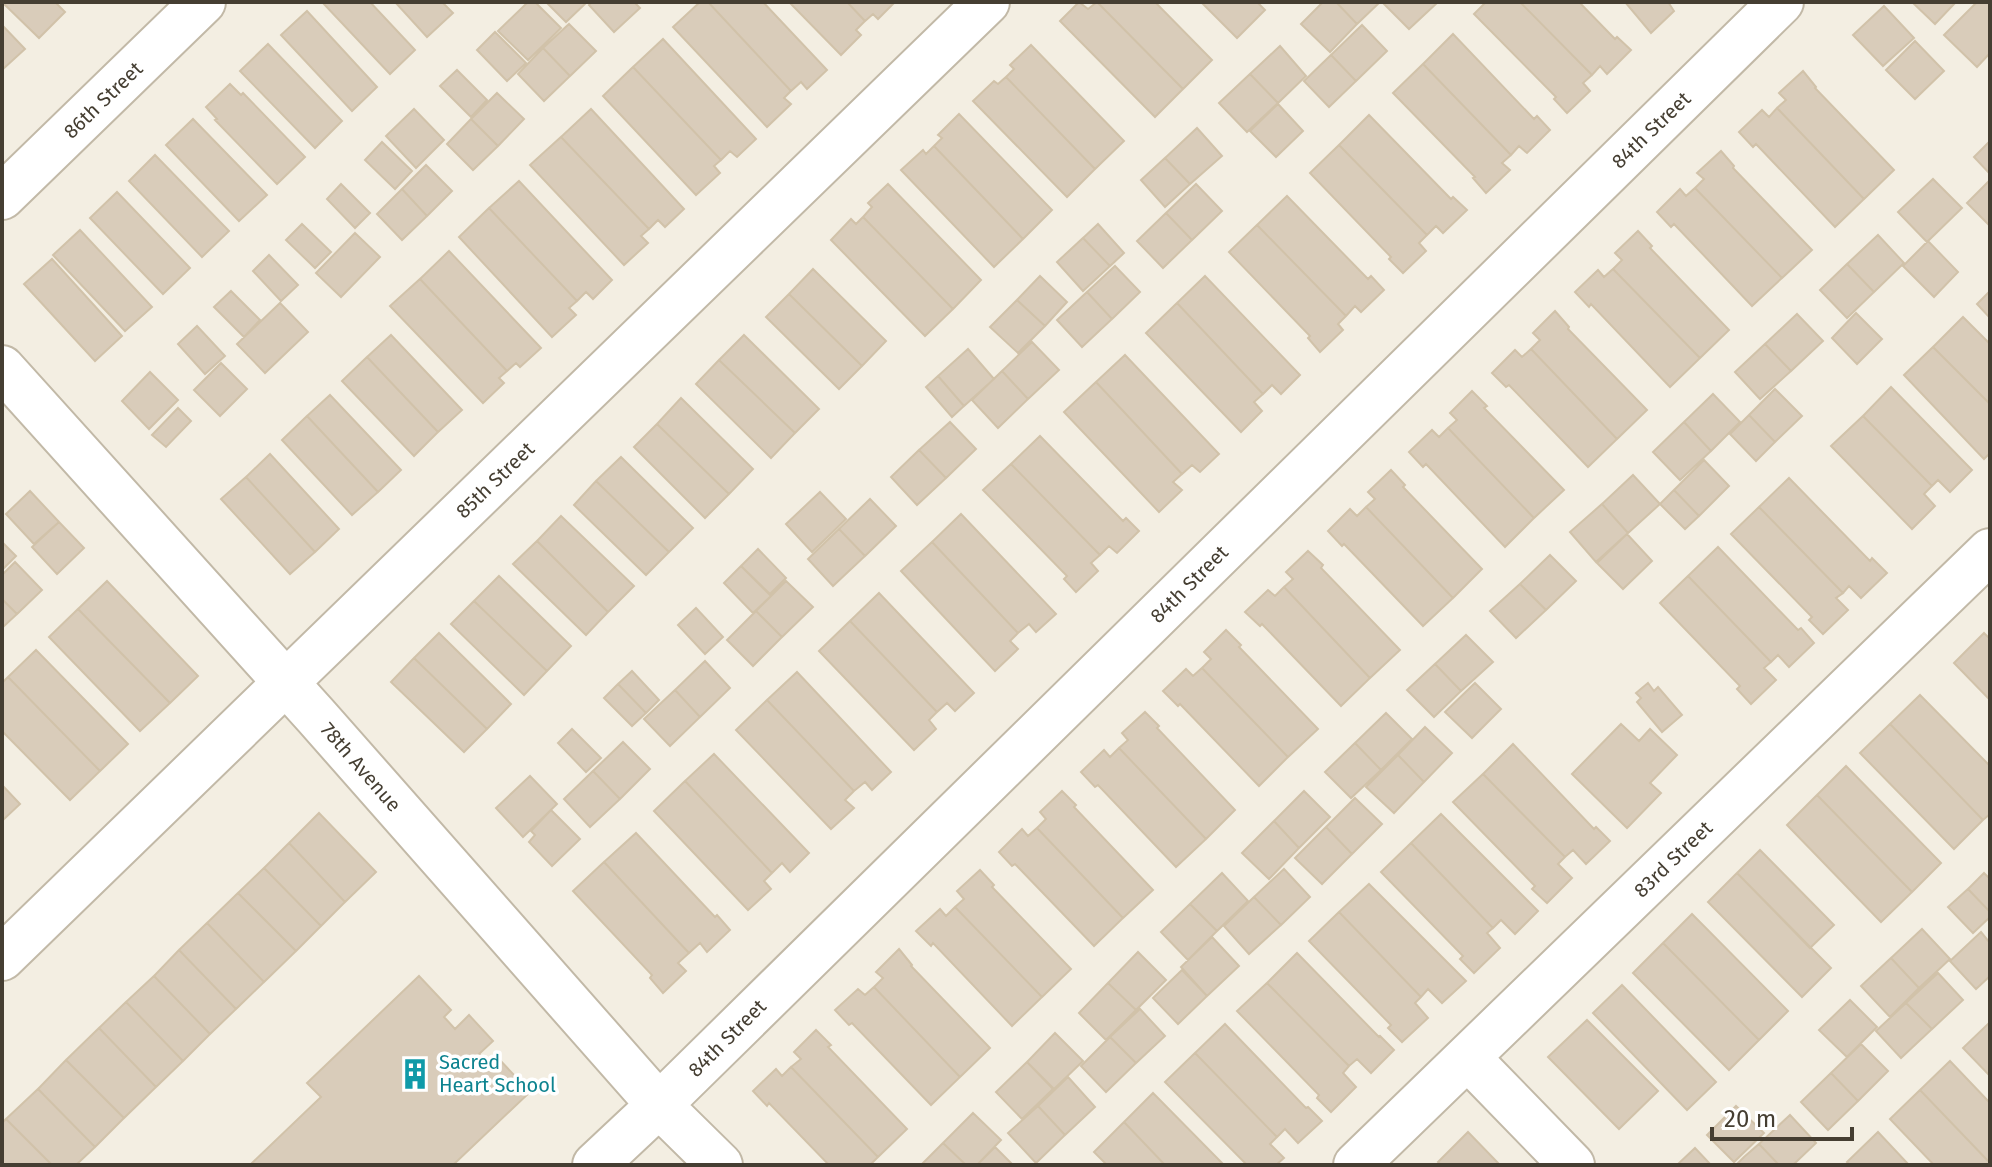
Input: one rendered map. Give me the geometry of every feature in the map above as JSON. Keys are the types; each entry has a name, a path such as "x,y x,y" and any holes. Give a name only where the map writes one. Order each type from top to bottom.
{"street":[{"name":"86th Street","path":"2,197 203,2"},
{"name":"85th Street","path":"2,958 987,2"},
{"name":"84th Street","path":"595,1165 1781,2"},
{"name":"78th Avenue","path":"2,368 659,1105 720,1165"},
{"name":"83rd Street","path":"1356,1165 1990,551"},
{"path":"1468,1058 1572,1165"}],"building":[{"path":"2,2 55,2 65,12 39,38"},
{"path":"322,2 370,2 415,50 390,74"},
{"path":"395,2 442,2 453,13 427,37"},
{"path":"528,2 535,2 561,28 528,60 498,31"},
{"path":"546,2 587,2 566,22"},
{"path":"592,2 634,2 640,8 614,32 589,5"},
{"path":"700,2 708,2 791,91 784,98 791,104 767,127 673,27"},
{"path":"708,2 763,2 827,70 807,89 801,82 791,91"},
{"path":"789,2 847,2 865,21 856,30 861,35 841,55"},
{"path":"847,2 895,2 878,19 873,14 865,21"},
{"path":"1079,2 1088,9 1097,2 1183,89 1155,117 1060,21"},
{"path":"1097,2 1155,2 1212,60 1183,89"},
{"path":"1201,2 1257,2 1265,10 1237,38"},
{"path":"1323,2 1336,2 1357,24 1330,52 1301,24"},
{"path":"1336,2 1380,2 1357,24"},
{"path":"1382,2 1438,2 1409,29"},
{"path":"1486,2 1520,2 1592,75 1583,83 1590,91 1567,113 1554,99 1556,97 1474,14"},
{"path":"1520,2 1579,2 1615,39 1617,37 1631,50 1607,74 1600,66 1592,75"},
{"path":"1625,2 1668,2 1674,11 1651,33"},
{"path":"1912,2 1956,2 1935,24"},
{"path":"1977,2 1990,2 1990,53 1977,67 1944,35"},
{"path":"1884,6 1914,38 1883,66 1853,35"},
{"path":"307,11 377,87 352,111 281,35"},
{"path":"569,24 596,51 570,76 543,48"},
{"path":"2,25 25,49 2,70"},
{"path":"1362,25 1387,51 1356,81 1331,55"},
{"path":"495,32 526,63 507,81 477,50"},
{"path":"1453,34 1534,119 1537,116 1550,130 1527,153 1519,146 1511,155 1423,64"},
{"path":"663,39 756,139 737,157 730,151 721,160 633,67"},
{"path":"1915,41 1944,71 1915,99 1886,70"},
{"path":"268,44 342,121 315,148 240,71"},
{"path":"1031,45 1124,141 1095,169 1006,77 1014,69 1010,65"},
{"path":"1280,46 1306,76 1278,103 1250,74"},
{"path":"543,48 570,76 544,101 518,74"},
{"path":"1331,55 1356,81 1329,107 1304,81"},
{"path":"1423,64 1511,155 1502,163 1510,170 1486,193 1475,177 1393,93"},
{"path":"633,67 721,160 714,166 720,173 696,195 603,96"},
{"path":"457,70 487,100 471,117 440,86"},
{"path":"1803,71 1815,88 1894,170 1864,199 1777,108 1786,100 1779,93"},
{"path":"1250,74 1278,103 1247,132 1219,103"},
{"path":"1006,77 1095,169 1067,197 973,101 994,81 998,84"},
{"path":"230,84 241,95 243,93 305,157 277,184 206,107"},
{"path":"497,93 524,119 498,146 471,119"},
{"path":"1278,104 1303,131 1276,157 1250,131"},
{"path":"1777,108 1864,199 1835,227 1756,144 1753,147 1739,132 1762,110 1769,117"},
{"path":"414,109 444,140 416,168 386,136"},
{"path":"591,109 684,209 665,227 658,220 649,229 561,137"},
{"path":"959,114 1052,210 1023,239 934,146 942,138 938,135"},
{"path":"1369,115 1451,199 1453,197 1467,210 1443,233 1436,226 1427,235 1339,145"},
{"path":"193,119 267,195 239,221 166,145"},
{"path":"471,119 498,146 473,170 447,144"},
{"path":"1197,128 1222,156 1190,184 1165,158"},
{"path":"561,137 649,229 641,236 648,243 624,265 530,165"},
{"path":"1990,141 1990,174 1974,157"},
{"path":"382,142 412,171 395,189 365,160"},
{"path":"1339,145 1427,235 1419,243 1426,251 1403,273 1310,173"},
{"path":"934,146 1023,239 994,267 901,170 923,150 926,154"},
{"path":"1721,151 1733,168 1812,250 1782,278 1695,188 1704,179 1697,173"},
{"path":"155,155 229,231 202,257 129,181"},
{"path":"1165,158 1190,184 1165,207 1141,180"},
{"path":"426,165 452,191 427,216 402,189"},
{"path":"1933,179 1962,208 1927,242 1898,212"},
{"path":"519,181 612,280 593,299 586,292 577,301 489,208"},
{"path":"1990,183 1990,226 1967,203"},
{"path":"341,184 370,213 355,228 327,199"},
{"path":"888,184 981,280 953,309 863,217 872,207 868,203"},
{"path":"1196,184 1222,211 1192,240 1166,213"},
{"path":"1695,188 1782,278 1752,306 1674,224 1671,227 1657,212 1680,189 1686,196"},
{"path":"402,189 427,216 402,240 377,214"},
{"path":"117,192 190,268 163,294 90,218"},
{"path":"1287,196 1368,279 1371,276 1384,290 1361,312 1355,306 1346,316 1257,225"},
{"path":"489,208 577,301 569,308 576,315 552,337 459,237"},
{"path":"1166,213 1192,240 1163,268 1137,241"},
{"path":"863,217 953,309 925,336 831,240 851,219 856,224"},
{"path":"302,224 331,252 315,268 286,240"},
{"path":"1098,224 1124,253 1110,266 1083,238"},
{"path":"1257,225 1346,316 1338,324 1343,330 1320,352 1308,338 1310,336 1229,252"},
{"path":"80,230 152,307 125,331 53,255"},
{"path":"1638,231 1652,246 1650,248 1729,330 1700,358 1613,269 1622,260 1615,253"},
{"path":"355,233 380,257 341,297 316,273"},
{"path":"1878,235 1904,263 1874,292 1847,264"},
{"path":"1083,238 1110,266 1083,291 1057,262"},
{"path":"1928,241 1958,272 1934,297 1903,266"},
{"path":"449,251 541,348 520,367 516,363 507,371 420,279"},
{"path":"269,255 298,285 281,301 253,271"},
{"path":"52,259 122,336 95,361 24,284"},
{"path":"1847,264 1874,292 1847,318 1820,290"},
{"path":"1115,266 1140,292 1112,319 1087,292"},
{"path":"813,269 886,341 862,366 789,294"},
{"path":"1613,269 1700,358 1670,387 1591,304 1589,307 1575,292 1598,270 1604,277"},
{"path":"1040,276 1067,302 1045,326 1017,300"},
{"path":"1205,276 1300,375 1281,394 1272,385 1263,394 1177,303"},
{"path":"420,279 507,371 499,378 504,383 483,403 390,306"},
{"path":"231,291 260,320 244,337 214,307"},
{"path":"1990,291 1990,318 1977,304"},
{"path":"1087,292 1112,319 1082,347 1057,320"},
{"path":"789,294 862,366 839,389 766,317"},
{"path":"1017,300 1045,326 1018,353 990,327"},
{"path":"280,303 308,332 265,373 237,344"},
{"path":"1177,303 1263,394 1254,402 1262,411 1241,432 1146,333"},
{"path":"1555,311 1568,329 1647,410 1617,439 1531,349 1540,340 1533,333"},
{"path":"1856,313 1882,339 1857,364 1832,338"},
{"path":"1797,314 1823,341 1791,371 1765,344"},
{"path":"1963,317 1990,344 1990,404 1933,347"},
{"path":"197,326 225,356 205,374 178,344"},
{"path":"391,335 462,410 438,432 367,357"},
{"path":"744,335 819,409 795,433 719,360"},
{"path":"1032,342 1059,370 1028,399 1002,371"},
{"path":"1765,344 1791,371 1760,399 1735,372"},
{"path":"1933,347 1990,404 1990,453 1984,459 1904,375"},
{"path":"968,349 994,379 964,406 938,376"},
{"path":"1531,349 1617,439 1588,467 1509,385 1506,387 1492,373 1515,350 1522,357"},
{"path":"1125,355 1219,454 1200,472 1192,465 1182,474 1096,382"},
{"path":"367,357 438,432 414,456 342,381"},
{"path":"719,360 795,433 771,458 696,384"},
{"path":"221,363 247,389 220,416 194,390"},
{"path":"1002,371 1028,399 998,428 972,400"},
{"path":"150,372 178,400 149,429 122,401"},
{"path":"938,376 964,406 952,417 926,387"},
{"path":"1096,382 1182,474 1173,482 1182,490 1159,512 1064,412"},
{"path":"1891,387 1972,470 1950,492 1938,480 1932,486 1863,416"},
{"path":"1775,389 1802,416 1775,442 1749,415"},
{"path":"1472,391 1487,406 1484,408 1564,490 1534,518 1448,428 1457,420 1450,413"},
{"path":"1713,394 1740,422 1711,451 1684,422"},
{"path":"330,395 401,470 378,492 307,416"},
{"path":"681,398 753,469 729,494 657,424"},
{"path":"178,408 191,421 166,447 152,435"},
{"path":"1749,415 1775,442 1756,461 1730,434"},
{"path":"307,416 378,492 352,515 282,440"},
{"path":"1863,416 1932,486 1924,494 1935,506 1912,529 1831,446"},
{"path":"950,422 976,449 946,478 919,450"},
{"path":"1684,422 1711,451 1680,480 1653,452"},
{"path":"657,424 729,494 705,518 634,447"},
{"path":"1448,428 1534,518 1505,547 1426,464 1423,467 1409,452 1432,430 1439,437"},
{"path":"1040,436 1123,521 1126,518 1139,531 1117,553 1109,546 1100,555 1011,464"},
{"path":"919,450 946,478 917,505 891,477"},
{"path":"270,454 339,529 315,552 246,477"},
{"path":"621,457 693,528 669,552 596,481"},
{"path":"1704,460 1729,486 1699,516 1674,490"},
{"path":"1011,464 1100,555 1091,563 1098,571 1076,592 1064,579 1067,576 983,490"},
{"path":"1391,470 1405,485 1403,487 1482,569 1453,598 1366,507 1375,499 1368,492"},
{"path":"1633,475 1660,504 1628,533 1602,504"},
{"path":"246,477 315,552 290,574 221,499"},
{"path":"1789,478 1870,561 1872,558 1887,573 1861,598 1849,586 1843,593 1759,507"},
{"path":"596,481 669,552 646,575 574,505"},
{"path":"1674,490 1699,516 1685,529 1660,504"},
{"path":"30,491 59,522 34,544 6,514"},
{"path":"820,492 846,519 812,552 786,524"},
{"path":"870,499 896,526 865,556 839,529"},
{"path":"1602,504 1628,533 1596,562 1570,532"},
{"path":"1366,507 1453,598 1423,626 1328,531 1350,509 1357,516"},
{"path":"1759,507 1843,593 1836,598 1848,610 1823,634 1809,620 1812,617 1731,534"},
{"path":"961,514 1056,614 1036,632 1029,624 1018,633 932,542"},
{"path":"561,516 634,586 608,612 537,541"},
{"path":"59,522 84,548 57,574 32,547"},
{"path":"839,529 865,556 833,586 808,559"},
{"path":"1627,534 1652,561 1623,589 1597,563"},
{"path":"537,541 608,612 586,635 513,564"},
{"path":"2,542 16,556 2,570"},
{"path":"932,542 1018,633 1010,641 1018,649 995,671 901,571"},
{"path":"1718,547 1814,643 1789,667 1778,655 1771,662 1688,576"},
{"path":"758,549 786,578 770,594 741,566"},
{"path":"1308,551 1400,650 1370,678 1284,587 1293,579 1286,572"},
{"path":"1550,555 1576,581 1546,610 1520,584"},
{"path":"15,562 42,590 17,614 2,599 2,575"},
{"path":"741,566 771,596 753,613 724,583"},
{"path":"499,576 571,646 547,671 474,601"},
{"path":"1688,576 1771,662 1764,668 1776,680 1751,704 1737,689 1740,686 1660,603"},
{"path":"107,581 198,676 170,703 78,609"},
{"path":"786,581 813,607 782,637 756,611"},
{"path":"1520,584 1546,610 1516,638 1490,611"},
{"path":"1284,587 1370,678 1341,706 1262,624 1260,626 1245,612 1268,590 1275,596"},
{"path":"879,593 974,693 955,711 947,703 937,712 850,621"},
{"path":"2,599 17,614 2,628"},
{"path":"474,601 547,671 524,695 451,624"},
{"path":"696,608 723,637 705,654 678,625"},
{"path":"78,609 170,703 140,731 49,637"},
{"path":"756,611 782,637 753,666 727,640"},
{"path":"850,621 937,712 929,720 936,729 914,750 819,651"},
{"path":"1226,630 1318,729 1288,757 1202,668 1211,659 1204,652"},
{"path":"439,633 511,704 487,729 414,658"},
{"path":"1984,633 1990,639 1990,700 1954,663"},
{"path":"1466,635 1493,662 1461,691 1435,664"},
{"path":"36,650 128,744 100,771 8,677"},
{"path":"414,658 487,729 464,752 391,682"},
{"path":"705,661 730,688 700,717 675,690"},
{"path":"1435,664 1461,691 1434,717 1407,690"},
{"path":"1202,668 1288,757 1259,786 1180,704 1178,706 1163,691 1186,669 1193,676"},
{"path":"632,671 659,700 646,713 618,684"},
{"path":"797,672 891,772 872,790 865,782 854,791 767,700"},
{"path":"8,677 100,771 70,800 2,731 2,683"},
{"path":"1475,683 1501,709 1472,738 1445,712"},
{"path":"1648,683 1654,691 1658,687 1682,715 1662,732 1637,702 1641,698 1636,693"},
{"path":"618,684 646,713 632,726 604,698"},
{"path":"675,690 700,717 670,746 644,719"},
{"path":"1920,695 1990,766 1990,814 1983,820 1890,724"},
{"path":"767,700 854,791 845,800 854,808 831,829 736,730"},
{"path":"1145,712 1235,810 1206,839 1119,748 1128,740 1122,733"},
{"path":"1386,713 1412,739 1381,770 1355,743"},
{"path":"1621,724 1639,741 1650,729 1677,755 1650,783 1661,793 1627,828 1572,774"},
{"path":"1890,724 1983,820 1954,849 1860,753"},
{"path":"1425,727 1452,753 1424,782 1398,755"},
{"path":"572,729 601,758 586,772 558,743"},
{"path":"623,742 650,769 620,799 593,771"},
{"path":"1355,743 1381,770 1351,798 1325,772"},
{"path":"1513,744 1594,829 1596,827 1610,841 1586,864 1573,850 1565,857 1483,774"},
{"path":"1119,748 1206,839 1176,867 1098,785 1095,787 1081,772 1104,750 1110,757"},
{"path":"714,754 809,853 790,872 782,863 772,873 685,781"},
{"path":"1398,755 1424,782 1394,813 1366,787"},
{"path":"1846,766 1941,863 1912,892 1817,795"},
{"path":"593,771 620,799 590,827 564,799"},
{"path":"1483,774 1565,857 1558,864 1572,878 1547,903 1532,889 1535,886 1453,802"},
{"path":"530,776 557,804 523,837 496,808"},
{"path":"685,781 772,873 764,881 771,889 748,910 654,811"},
{"path":"2,785 20,804 2,821"},
{"path":"1062,791 1153,890 1123,918 1037,828 1046,819 1040,812"},
{"path":"1304,791 1330,817 1299,848 1274,821"},
{"path":"1817,795 1912,892 1881,922 1787,825"},
{"path":"1355,798 1382,824 1352,854 1326,827"},
{"path":"551,810 580,839 552,866 529,842 535,835 531,831"},
{"path":"319,813 376,872 345,902 289,843"},
{"path":"1441,814 1538,911 1515,934 1501,920 1493,928 1411,843"},
{"path":"1274,821 1299,848 1269,879 1242,853"},
{"path":"1326,827 1352,854 1322,884 1295,858"},
{"path":"1037,828 1123,918 1094,946 1015,864 1012,866 999,852 1022,829 1028,836"},
{"path":"636,833 730,930 707,952 700,943 689,953 604,862"},
{"path":"289,843 345,902 321,926 264,868"},
{"path":"1411,843 1493,928 1487,933 1500,948 1474,973 1460,959 1463,956 1381,872"},
{"path":"1760,850 1834,925 1810,948 1737,873"},
{"path":"604,862 689,953 678,963 686,971 663,993 650,978 652,975 573,891"},
{"path":"264,868 321,926 296,951 238,893"},
{"path":"1284,869 1310,897 1281,925 1254,897"},
{"path":"980,870 994,885 992,887 1071,969 1042,997 955,907 964,899 957,891"},
{"path":"1222,873 1248,901 1217,931 1190,904"},
{"path":"1737,873 1831,968 1802,997 1708,902"},
{"path":"1984,873 1990,879 1990,912 1968,889"},
{"path":"1369,884 1466,981 1442,1003 1428,989 1421,997 1339,912"},
{"path":"1968,889 1990,912 1990,917 1973,933 1948,907"},
{"path":"238,893 296,951 264,982 207,923"},
{"path":"1254,897 1281,925 1249,954 1224,926"},
{"path":"1190,904 1217,931 1188,960 1161,932"},
{"path":"955,907 1042,997 1012,1026 933,943 931,946 916,931 940,909 946,916"},
{"path":"1339,912 1421,997 1415,1003 1428,1018 1402,1042 1388,1028 1391,1025 1309,941"},
{"path":"1692,914 1788,1011 1759,1040 1663,943"},
{"path":"207,923 264,982 236,1009 179,950"},
{"path":"1922,929 1950,959 1919,988 1891,958"},
{"path":"1981,932 1990,943 1990,976 1976,989 1950,961"},
{"path":"1212,937 1239,966 1207,996 1181,967"},
{"path":"1663,943 1759,1040 1729,1070 1633,973"},
{"path":"899,949 911,966 990,1048 960,1077 874,987 883,978 876,972"},
{"path":"179,950 236,1009 210,1034 154,976"},
{"path":"1138,952 1166,980 1136,1010 1108,983"},
{"path":"1297,953 1394,1050 1371,1073 1357,1059 1349,1066 1267,983"},
{"path":"1891,958 1919,988 1890,1017 1861,986"},
{"path":"1182,970 1207,996 1178,1024 1153,998"},
{"path":"1938,973 1963,1000 1932,1029 1906,1003"},
{"path":"154,976 210,1034 183,1061 126,1002"},
{"name":"Sacred Heart School","path":"419,976 451,1010 444,1017 455,1029 469,1015 493,1041 479,1054 489,1065 497,1057 530,1092 453,1165 250,1165 321,1097 307,1083"},
{"path":"1108,983 1136,1010 1106,1040 1079,1013"},
{"path":"1267,983 1349,1066 1343,1073 1356,1087 1331,1112 1317,1098 1319,1095 1237,1011"},
{"path":"1622,985 1716,1082 1687,1110 1593,1013"},
{"path":"874,987 960,1077 931,1105 852,1023 849,1025 835,1010 858,989 865,995"},
{"path":"1850,1000 1877,1027 1847,1057 1819,1030"},
{"path":"126,1002 183,1061 156,1087 99,1028"},
{"path":"1906,1003 1932,1029 1901,1058 1876,1031"},
{"path":"1140,1009 1165,1036 1136,1063 1110,1037"},
{"path":"1587,1020 1658,1091 1619,1129 1548,1057"},
{"path":"1990,1022 1990,1076 1963,1048"},
{"path":"1225,1024 1322,1121 1298,1143 1285,1129 1277,1137 1195,1053"},
{"path":"99,1028 156,1087 124,1118 66,1060"},
{"path":"816,1030 831,1045 828,1047 907,1129 878,1157 791,1067 801,1059 794,1052"},
{"path":"1055,1033 1083,1061 1054,1089 1027,1062"},
{"path":"1110,1037 1136,1063 1106,1092 1081,1066"},
{"path":"1861,1044 1888,1071 1858,1101 1831,1073"},
{"path":"1195,1053 1277,1137 1270,1144 1284,1158 1276,1165 1247,1165 1165,1082"},
{"path":"66,1060 124,1118 95,1147 38,1089"},
{"path":"1950,1061 1990,1103 1990,1163 1920,1090"},
{"path":"1027,1062 1053,1089 1022,1119 996,1092"},
{"path":"791,1067 878,1157 870,1165 829,1165 769,1103 767,1106 753,1091 776,1069 782,1076"},
{"path":"1831,1073 1858,1101 1828,1130 1801,1102"},
{"path":"1068,1077 1095,1107 1065,1135 1038,1106"},
{"path":"38,1089 95,1147 76,1165 52,1165 6,1119"},
{"path":"1920,1090 1990,1165 1934,1165 1890,1119"},
{"path":"1153,1093 1224,1165 1165,1165 1124,1122"},
{"path":"1038,1106 1065,1135 1036,1163 1008,1133"},
{"path":"1736,1106 1764,1133 1734,1162 1707,1135"},
{"path":"973,1113 1001,1140 977,1165 966,1165 943,1143"},
{"path":"1790,1115 1816,1143 1793,1165 1779,1165 1759,1144"},
{"path":"6,1119 52,1165 2,1165 2,1123"},
{"path":"1124,1122 1165,1165 1107,1165 1094,1152"},
{"path":"1468,1132 1500,1165 1441,1165 1438,1162"},
{"path":"1878,1132 1909,1165 1850,1165 1847,1162"},
{"path":"943,1143 966,1165 921,1165"},
{"path":"1759,1144 1779,1165 1736,1165 1744,1157"},
{"path":"995,1147 1013,1165 977,1165"},
{"path":"1695,1148 1711,1165 1677,1165"}],"place":[{"name":"Sacred Heart School","path":"415,1074"}]}
